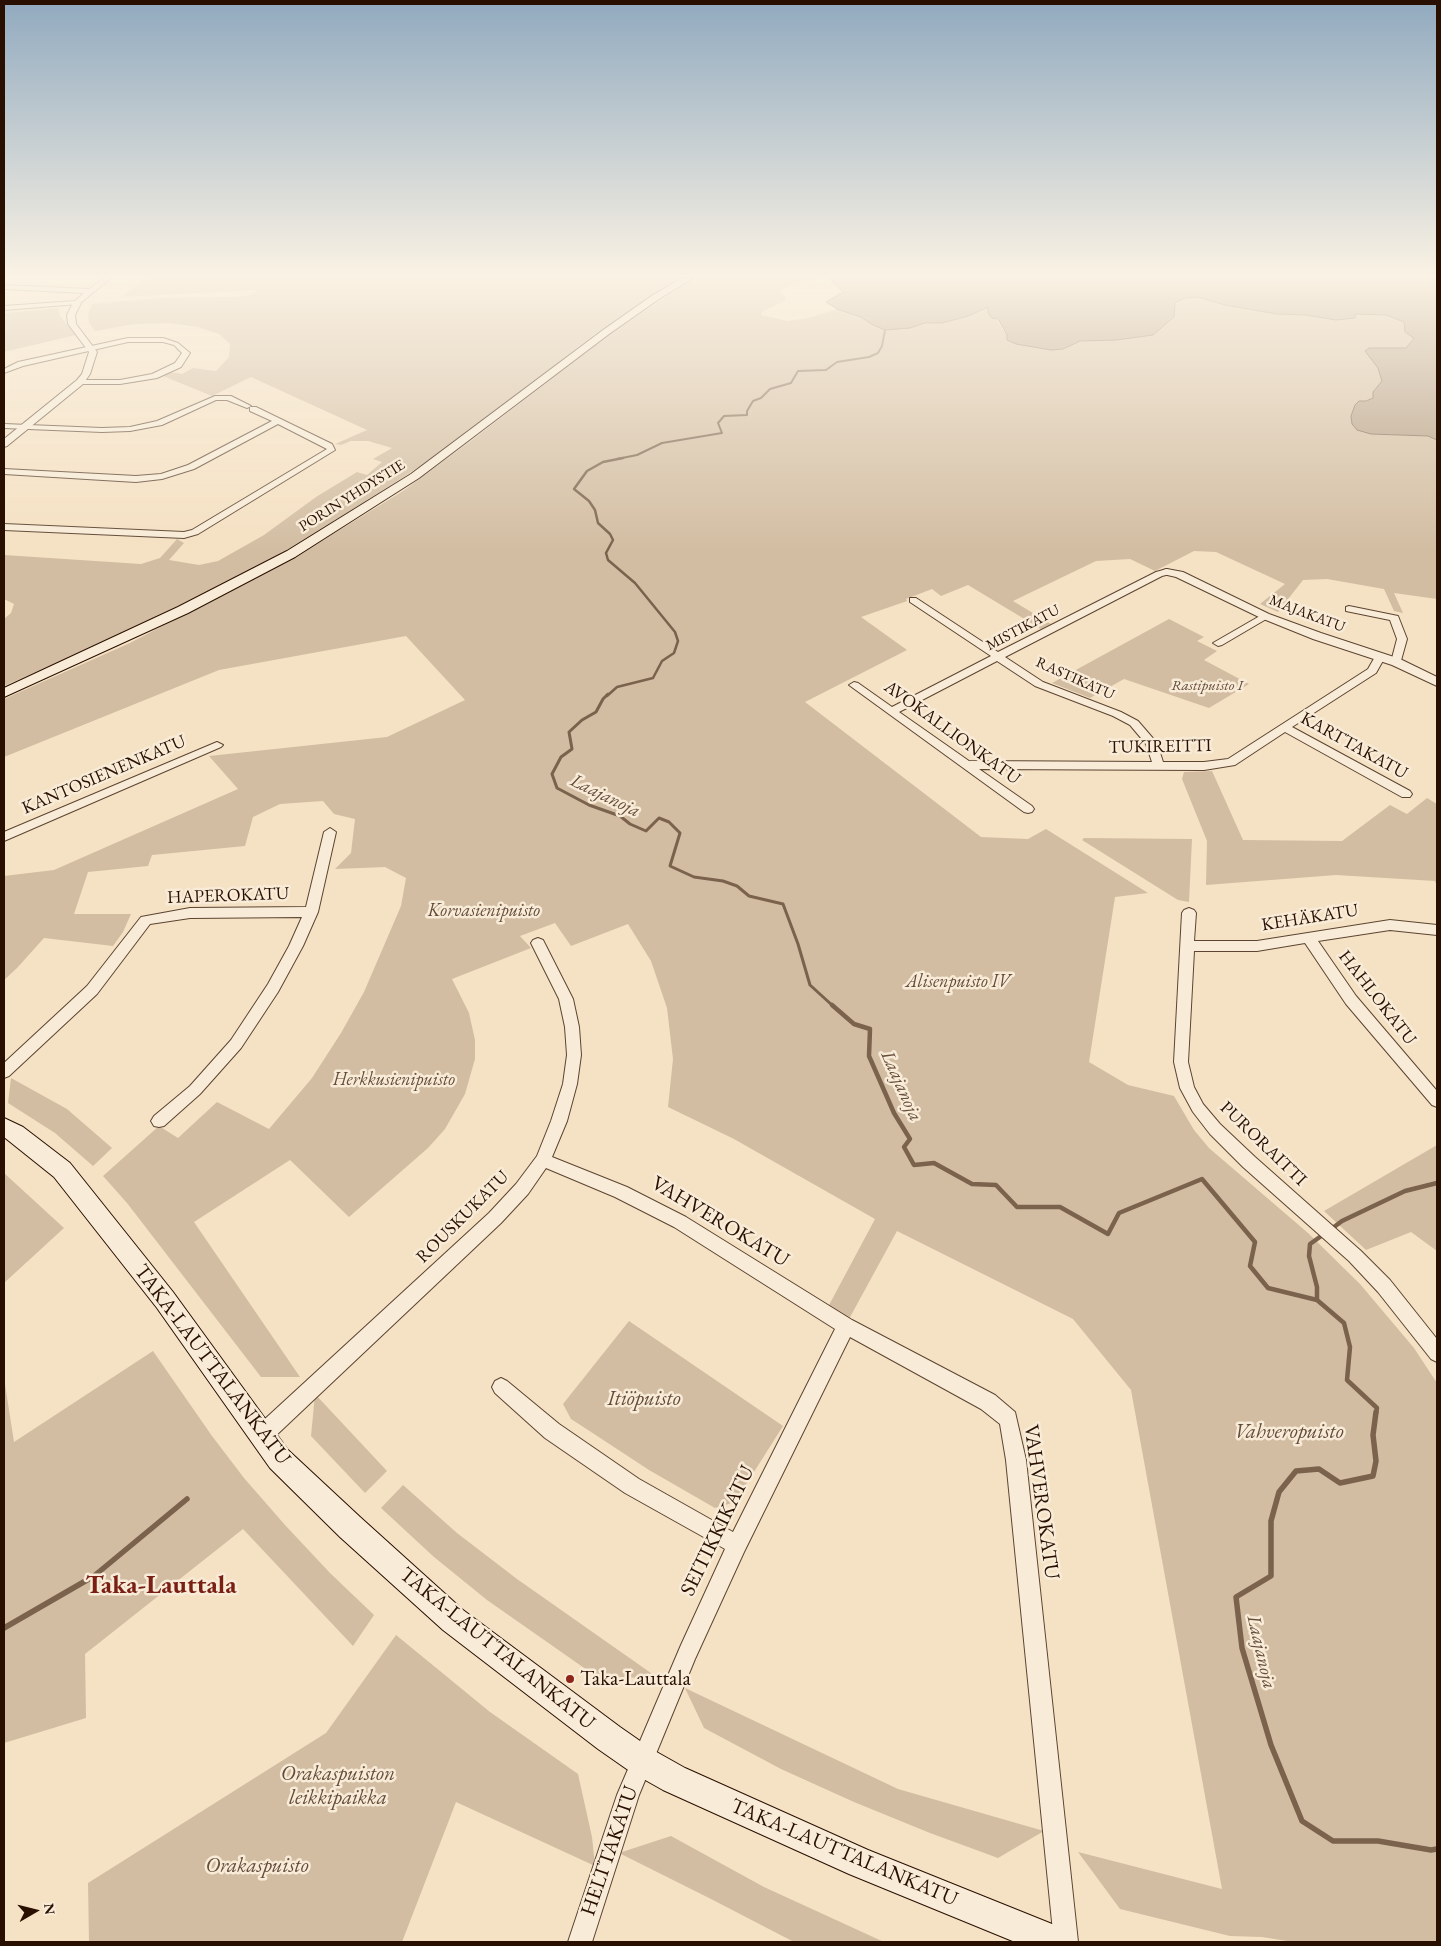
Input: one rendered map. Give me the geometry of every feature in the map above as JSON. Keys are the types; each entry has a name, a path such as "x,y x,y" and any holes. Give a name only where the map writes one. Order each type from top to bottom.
{"main road":[{"name":"PORIN YHDYSTIE","path":"4,693 184,610 304,546 414,476 558,369"},
{"name":"TAKA-LAUTTALANKATU","path":"4,1127 16,1133 62,1170 165,1300 279,1459 350,1527 453,1620 642,1761 674,1778 860,1863 1054,1942"}],"street":[{"path":"4,444 80,382 87,369"},
{"path":"80,382 120,382 154,376 170,369"},
{"path":"4,426 102,430 130,429 167,420 216,398 228,398 330,446 331,450 195,532 184,535 166,536 4,527"},
{"path":"4,472 135,479 156,477 177,473 191,467 276,422"},
{"name":"MAJAKATU","path":"1167,572 1179,574 1265,616 1380,658 1396,662 1437,682"},
{"name":"MISTIKATU","path":"892,712 1000,658 1158,574 1167,572"},
{"name":"RASTIKATU","path":"913,600 1039,684 1118,714 1134,723 1151,744 1159,766"},
{"path":"1349,609 1394,618 1402,639 1396,662"},
{"path":"1218,643 1265,616"},
{"name":"TUKIREITTI","path":"967,765 1204,766 1231,762 1372,670 1380,658"},
{"name":"AVOKALLIONKATU","path":"854,685 1028,809"},
{"name":"KARTTAKATU","path":"1285,728 1406,794"},
{"name":"KANTOSIENENKATU","path":"4,837 217,745"},
{"path":"159,1121 195,1090 236,1044 272,988 296,946 311,912 330,832"},
{"name":"HAPEROKATU","path":"4,1072 92,990 146,920 190,913 311,912"},
{"name":"PURORAITTI","path":"1189,913 1181,1062 1187,1088 1198,1108 1215,1129 1249,1162 1355,1256 1384,1286 1437,1353"},
{"name":"KEHÄKATU","path":"1188,946 1257,946 1390,925 1437,930"},
{"name":"HAHLOKATU","path":"1310,939 1351,1000 1437,1101"},
{"name":"ROUSKUKATU","path":"262,1436 495,1218 522,1189 543,1160 559,1121 570,1084 574,1054 572,1027 566,999 538,943"},
{"name":"VAHVEROKATU","path":"543,1160 621,1192 680,1222 846,1326 988,1402 1008,1419 1016,1460 1066,1942"},
{"name":"SEITIKKIKATU","path":"642,1761 688,1652 737,1545 846,1326"},
{"path":"501,1387 552,1431 632,1486 737,1545"},
{"name":"HELTTAKATU","path":"580,1942 628,1796 642,1761"}],"green space":[{"path":"192,369 216,371 218,369 550,369 451,446 314,535 237,577 111,639 4,686 4,619 11,613 14,604 4,599 4,555 141,564 160,558 177,539 184,543 169,560 199,565 218,561 264,535 316,497 357,472 367,475 382,462 373,459 392,448 368,441 351,441 341,445 335,444 367,430 251,377 212,396 163,376 171,372 182,374"},
{"path":"564,369 1378,369 1382,381 1373,392 1373,398 1359,401 1371,434 1428,436 1437,440 1437,599 1394,593 1403,613 1394,611 1384,589 1327,579 1303,580 1278,612 1260,604 1285,584 1216,552 1194,551 1155,571 1130,559 1096,561 1013,601 1051,624 1041,629 968,585 941,596 932,589 906,599 907,601 861,617 907,650 805,702 981,837 1028,839 1046,829 1148,893 1115,897 1089,1062 1128,1085 1174,1096 1194,1130 1209,1148 1308,1233 1360,1284 1414,1348 1437,1383 1437,1942 1293,1942 1262,1937 1230,1936 1120,1909 1078,1852 1222,1889 1131,1390 1073,1319 897,1231 849,1319 828,1307 875,1219 734,1139 668,1107 673,1059 667,1008 651,961 628,924 571,946 555,923 520,936 531,948 452,979 469,1013 475,1040 475,1059 465,1094 445,1129 428,1148 349,1217 290,1160 194,1222 300,1377 261,1377 127,1203 103,1176 159,1126 178,1138 217,1102 269,1129 312,1078 341,1033 364,992 401,906 406,878 385,867 335,869 351,853 355,819 334,814 323,801 280,804 253,817 245,846 152,855 148,866 88,872 74,914 131,914 123,932 113,946 44,938 4,980 4,876 54,870 238,789 209,756 387,737 465,700 406,636 219,670 4,757 4,699 130,643 307,550 403,491"},
{"name":"Rastipuisto I","path":"1169,619 1204,637 1197,641 1217,651 1204,660 1249,684 1209,708 1124,679 1090,698 1052,683"},
{"path":"1212,771 1243,840 1342,841 1390,805 1407,814 1427,798 1437,804 1437,886 1435,881 1336,875 1206,885 1207,841 1182,779 1184,772"},
{"path":"1084,838 1192,839 1189,902 1178,900 1082,840"},
{"path":"11,1078 67,1109 112,1148 93,1166 55,1133 8,1103"},
{"path":"1437,1145 1437,1251 1411,1232 1366,1250 1324,1211"},
{"path":"4,1173 64,1228 4,1283"},
{"name":"Itiöpuisto","path":"629,1321 783,1426 735,1502 715,1508 649,1470 571,1419 563,1404"},
{"path":"153,1351 212,1436 244,1478 330,1573 374,1615 353,1646 243,1529 85,1654 86,1718 4,1743 4,1378 14,1442"},
{"path":"315,1394 387,1471 365,1493 311,1436"},
{"path":"403,1485 457,1533 517,1579 658,1678 597,1677 487,1600 434,1557 381,1508"},
{"name":"Orakaspuisto","path":"396,1635 490,1712 578,1774 592,1837 595,1866 456,1802 402,1942 89,1942 88,1883 326,1733"},
{"path":"685,1688 898,1789 1044,1831 998,1858 930,1833 854,1802 781,1769 704,1728"},
{"path":"671,1836 764,1887 884,1942 794,1942 619,1853"}],"shaded area":[{"path":"1378,369 1437,369 1437,440 1428,436 1371,434 1357,430 1352,424 1351,416 1355,405 1359,401 1373,398 1373,392 1382,381"}],"waterway":[{"name":"Laajanoja","path":"617,459 637,455 662,443 722,433 718,423 724,416 747,415 747,411 753,401 761,398 770,389 791,383 798,371 828,369"},
{"name":"Laajanoja","path":"607,696 617,687 653,678 662,661 674,653 678,641 675,632 635,583 608,560 606,553 613,540 610,534 598,523 595,510 589,501 574,489 587,471 603,462 623,458"},
{"name":"Laajanoja","path":"608,694 596,712 582,720 569,732 572,749 561,757 552,774 557,788 589,805 620,816 630,824 646,831 659,818 669,822 680,833 670,866 694,877 723,881 737,886 749,896 783,904 798,944 810,985 833,1006"},
{"name":"Laajanoja","path":"832,1005 854,1024 870,1029 869,1056 894,1113 910,1139 904,1147 914,1165 934,1163 972,1184 996,1185 1017,1207 1060,1207 1108,1234 1119,1213 1202,1179 1255,1242 1250,1266 1268,1288 1317,1300"},
{"path":"1330,1230 1342,1221 1405,1191 1437,1183"},
{"path":"1317,1300 1317,1287 1309,1256 1310,1244 1324,1234"},
{"name":"Laajanoja","path":"1317,1300 1344,1323 1350,1347 1347,1380 1377,1408 1376,1413"},
{"name":"Laajanoja","path":"1376,1412 1373,1435 1376,1461 1373,1476 1340,1483 1319,1469 1296,1471 1279,1492 1271,1521 1271,1576 1236,1597 1242,1648 1271,1745 1302,1821 1333,1841 1378,1841 1431,1850 1437,1849"},
{"path":"4,1628 94,1576 187,1499"}],"place":[{"name":"Taka-Lauttala","path":"570,1679"}],"district":[{"name":"Taka-Lauttala","path":"161,1586"}],"park label":[{"name":"Korvasienipuisto","path":"484,911"},
{"name":"Alisenpuisto IV","path":"958,982"},
{"name":"Herkkusienipuisto","path":"394,1080"},
{"name":"Vahveropuisto","path":"1289,1432"},
{"name":"Orakaspuiston leikkipaikka","path":"338,1786"}]}
